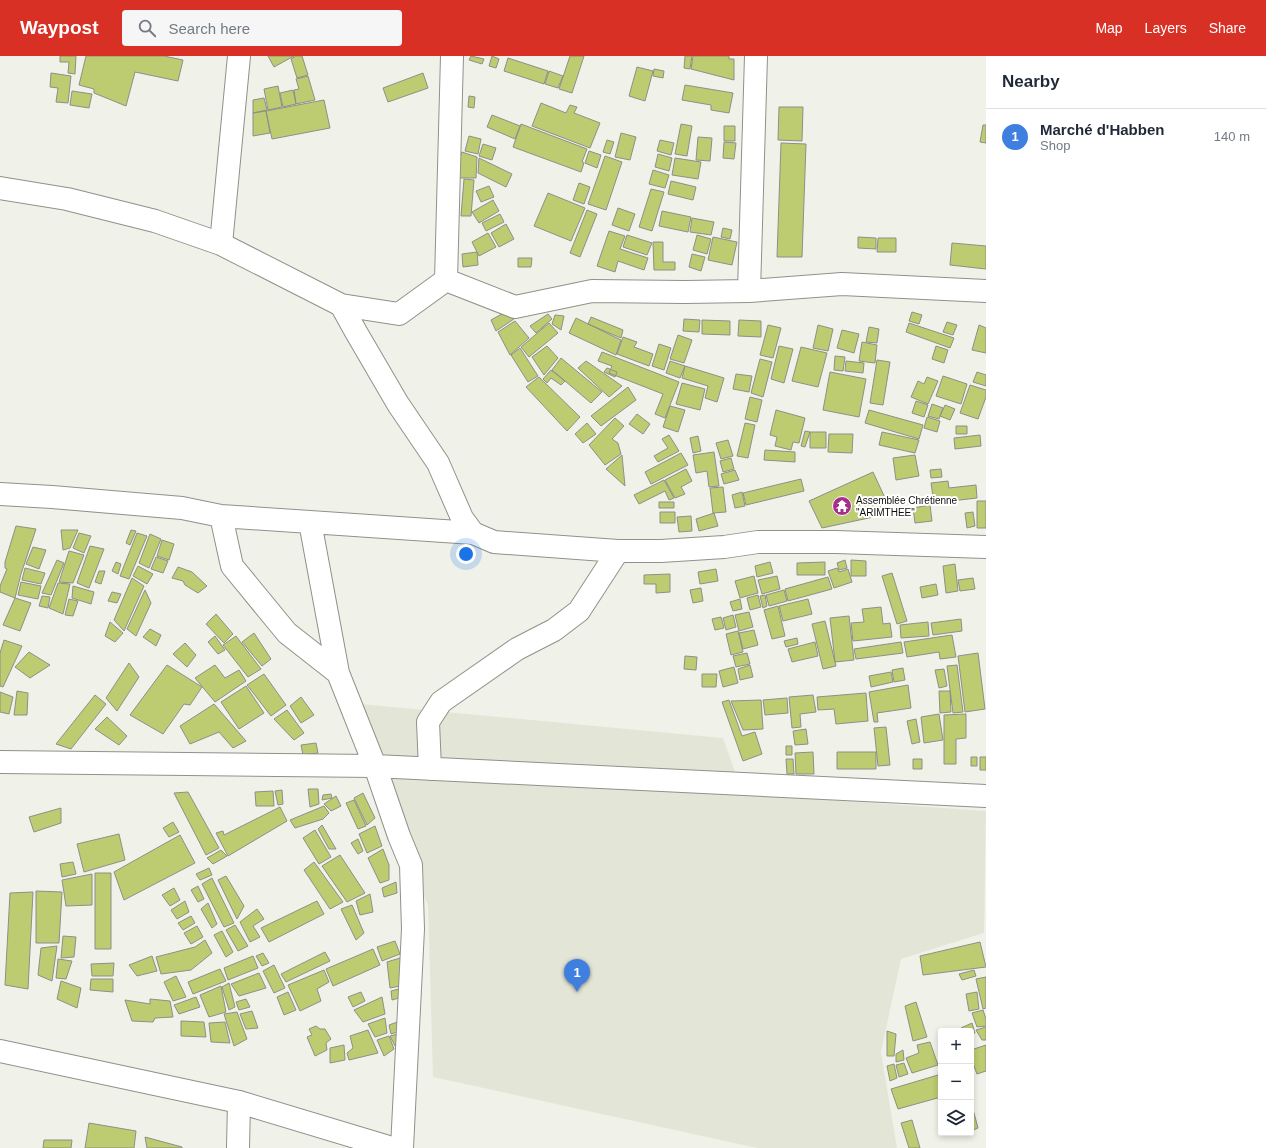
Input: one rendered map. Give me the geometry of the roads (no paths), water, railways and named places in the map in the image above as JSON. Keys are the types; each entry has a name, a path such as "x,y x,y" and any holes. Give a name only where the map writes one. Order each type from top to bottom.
{"street":[{"path":"221,244 239,56"},
{"path":"446,280 452,56"},
{"path":"749,291 756,56"},
{"path":"0,188 82,202 155,221 221,244 341,305 399,314 446,280"},
{"path":"446,280 515,307 592,291 749,291 842,284 986,291"},
{"path":"341,305 398,404 438,463 462,518 473,533"},
{"path":"0,494 182,508 221,516 473,533 494,542 618,551 661,551 724,547 758,542 836,542 986,547"},
{"path":"221,516 232,566 287,633 338,673"},
{"path":"310,522 338,673 376,766 399,836 411,865 413,929 402,1148"},
{"path":"430,769 428,722 441,702 517,649 554,630 579,611 618,551"},
{"path":"0,762 376,766 986,796"},
{"path":"0,1051 239,1102 392,1148"},
{"path":"238,1148 239,1102"}],"place":[{"name":"Assemblée Chrétienne \"ARIMTHEE\"","path":"842,506"},
{"name":"Marché d'Habben","path":"577,992"}]}
